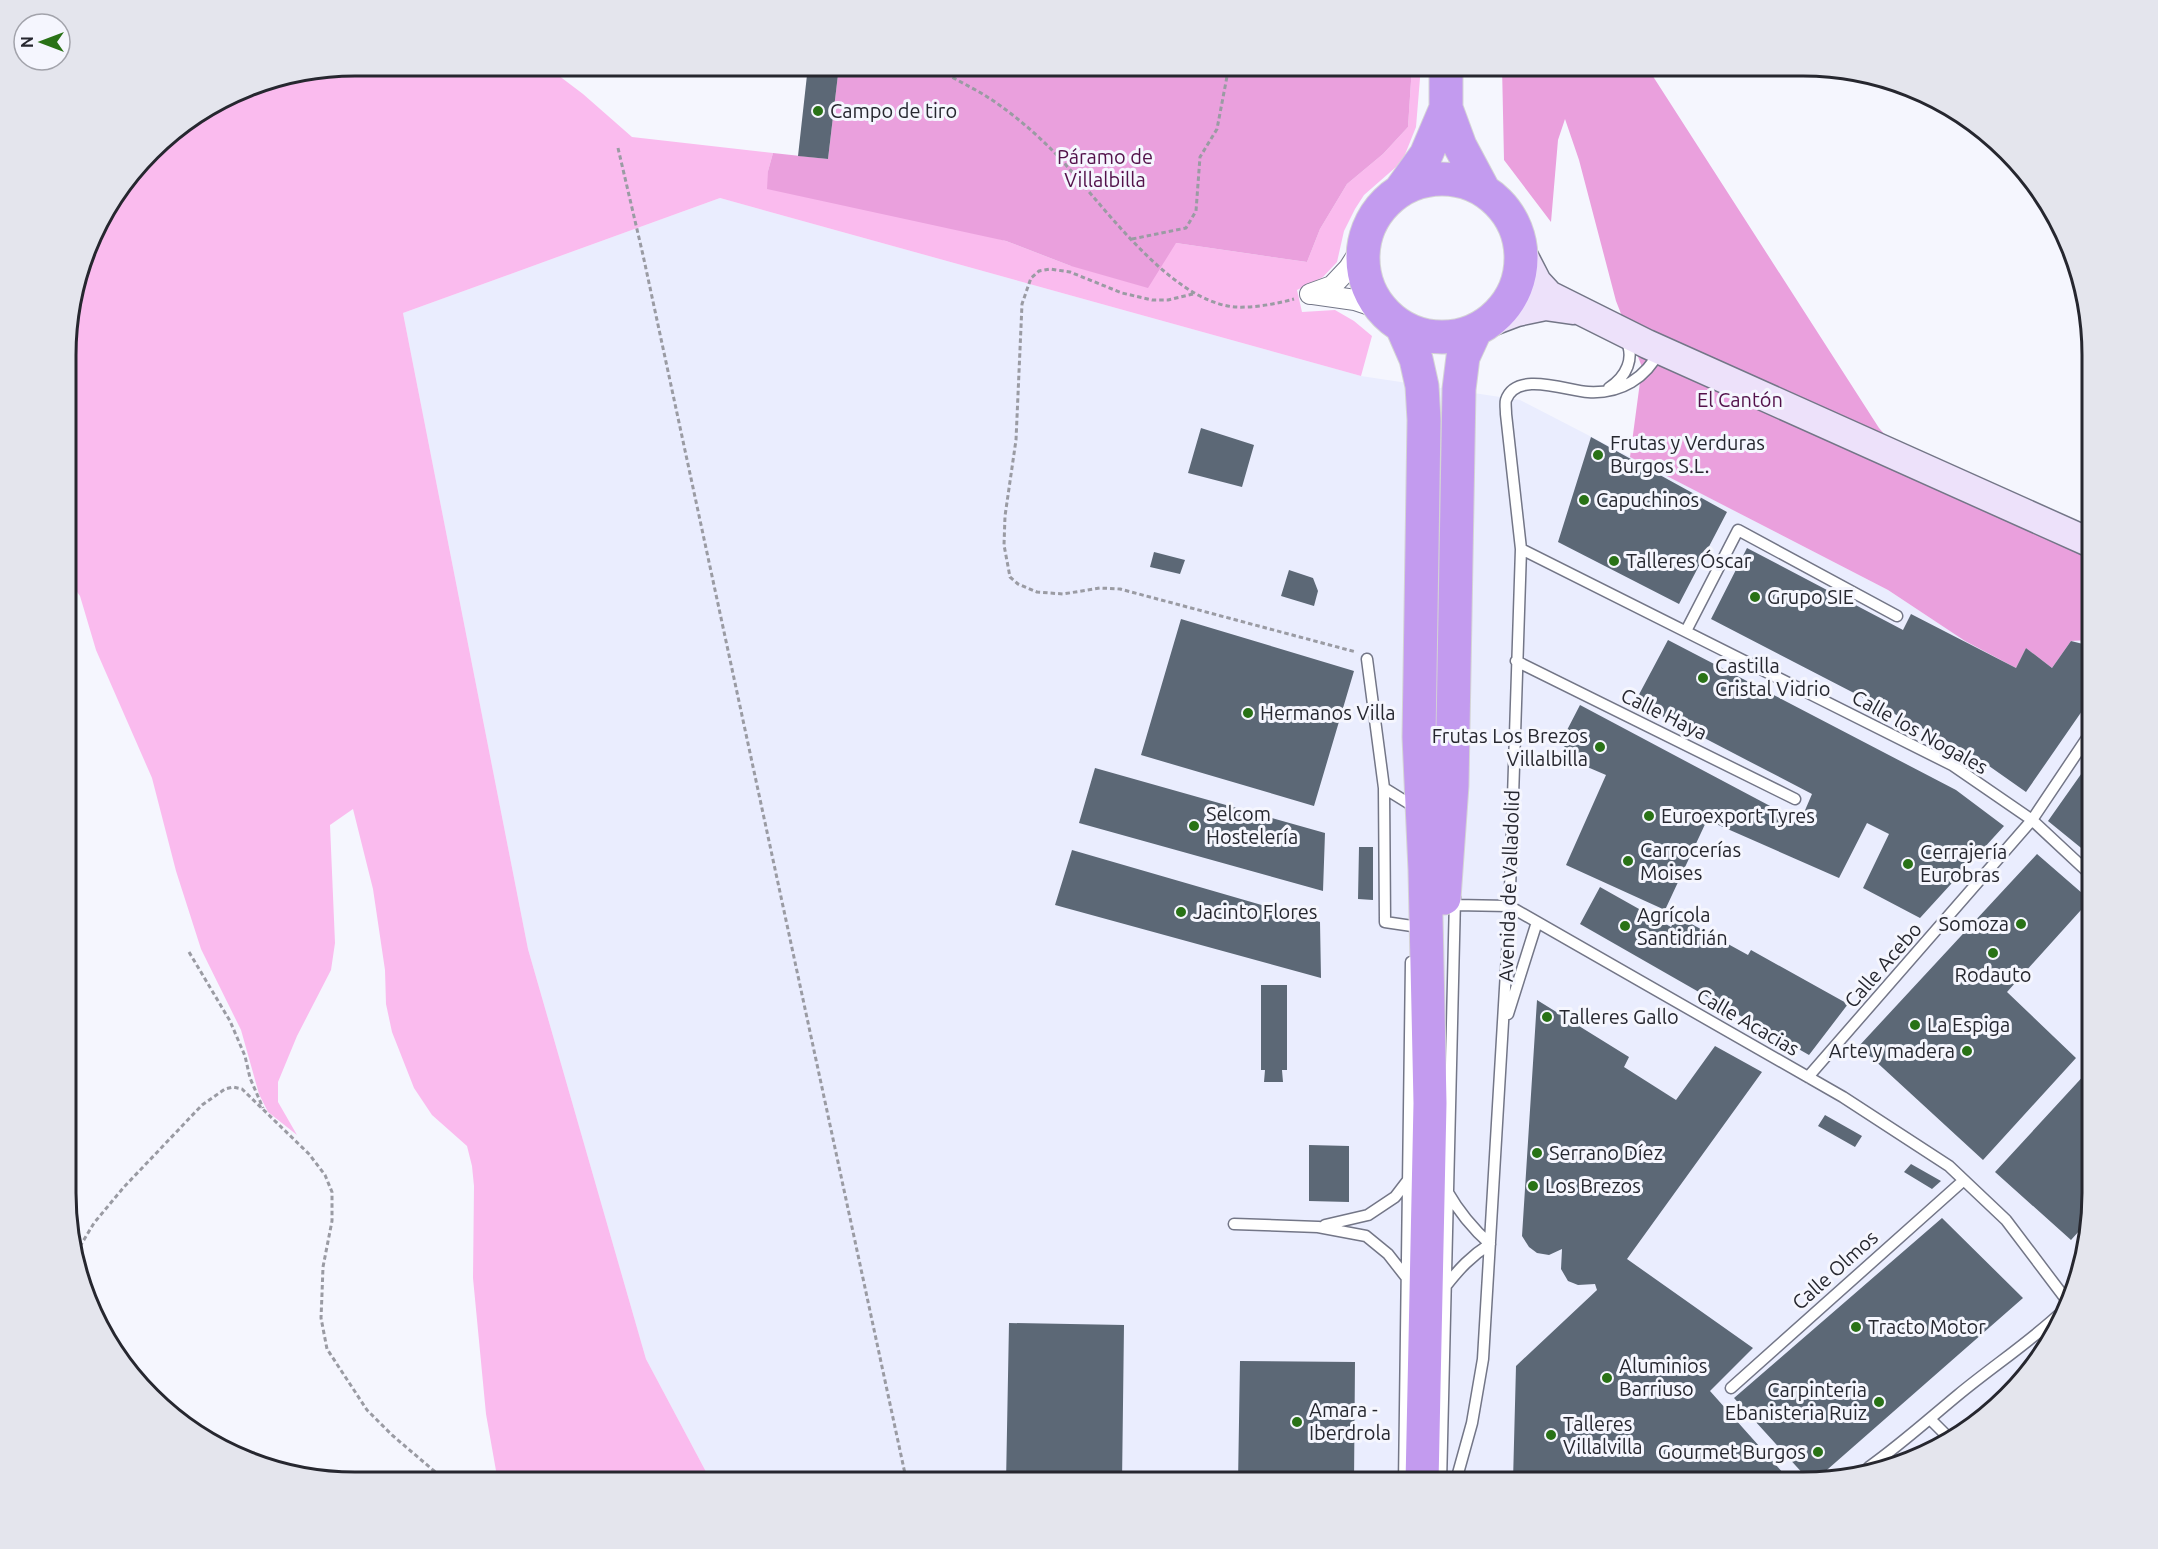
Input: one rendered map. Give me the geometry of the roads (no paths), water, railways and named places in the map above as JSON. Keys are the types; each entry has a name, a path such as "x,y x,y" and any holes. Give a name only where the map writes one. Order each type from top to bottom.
{"highway":[{"path":"1446,76 1446,108 1460,146 1484,191"},
{"path":"1422,1472 1430,1103 1425,870 1419,737 1424,420 1422,386 1416,359 1391,318 1369,292 1365,278 1363,246 1378,210 1400,190 1426,155 1446,108"},
{"path":"1400,190 1421,181 1448,179 1464,182 1484,191 1511,219 1521,251 1515,290 1506,305 1482,327 1463,357 1459,389 1452,785 1430,1103"},
{"path":"1391,318 1416,334 1437,338 1455,337 1482,327"}],"street":[{"path":"1363,246 1349,268 1332,286 1310,294 1355,300 1391,318"},
{"path":"1521,251 1538,282 1549,295 1639,345 2082,539"},
{"path":"1482,327 1517,312 1545,306 1575,310"}],"lane":[{"name":"Avenida de Valladolid","path":"1461,1472 1483,1359 1509,906 1521,549 1510,461 1506,400 1512,390 1534,384 1554,385 1589,392 1622,387 1644,374 1652,366 1639,345"},
{"path":"1606,390 1623,376 1639,345"},
{"path":"1686,631 1738,530 1897,616"},
{"name":"Calle los Nogales","path":"1521,549 1952,765 2032,820 2082,867"},
{"path":"1367,659 1384,788 1386,922 1412,921 1411,938"},
{"name":"Calle Haya","path":"1516,661 1796,799"},
{"path":"1413,849 1413,806 1419,737"},
{"path":"1441,1472 1455,905 1456,805 1452,745"},
{"name":"Calle Acebo","path":"1809,1077 2032,820 2082,745"},
{"path":"1384,788 1413,806"},
{"name":"Calle Acacias","path":"1455,905 1509,906 1843,1096 1949,1166 2006,1220 2062,1294"},
{"path":"1502,1031 1537,922"},
{"path":"1404,1472 1411,950"},
{"path":"1318,1227 1368,1215 1395,1197 1408,1180"},
{"name":"Calle Olmos","path":"1731,1388 1964,1180"},
{"path":"1445,1287 1461,1267 1490,1244 1472,1228 1447,1191"},
{"path":"1234,1224 1318,1227 1366,1236 1388,1254 1406,1277"},
{"path":"1874,1463 2049,1325"},
{"path":"1930,1419 1944,1433"},
{"path":"1442,1450 1454,1472"}],"place":[{"name":"Campo de tiro","path":"818,111"},
{"name":"Frutas y Verduras Burgos S.L.","path":"1598,455"},
{"name":"Capuchinos","path":"1584,500"},
{"name":"Talleres Óscar","path":"1614,561"},
{"name":"Grupo SIE","path":"1755,597"},
{"name":"Castilla Cristal Vidrio","path":"1703,678"},
{"name":"Hermanos Villa","path":"1248,713"},
{"name":"Frutas Los Brezos Villalbilla","path":"1600,747"},
{"name":"Euroexport Tyres","path":"1649,816"},
{"name":"Selcom Hostelería","path":"1194,826"},
{"name":"Carrocerías Moises","path":"1628,861"},
{"name":"Cerrajería Eurobras","path":"1908,864"},
{"name":"Jacinto Flores","path":"1181,912"},
{"name":"Somoza","path":"2021,924"},
{"name":"Agrícola Santidrián","path":"1625,926"},
{"name":"Rodauto","path":"1993,953"},
{"name":"Talleres Gallo","path":"1547,1017"},
{"name":"La Espiga","path":"1915,1025"},
{"name":"Arte y madera","path":"1967,1051"},
{"name":"Serrano Díez","path":"1537,1153"},
{"name":"Los Brezos","path":"1533,1186"},
{"name":"Tracto Motor","path":"1856,1327"},
{"name":"Aluminios Barriuso","path":"1607,1378"},
{"name":"Carpinteria Ebanisteria Ruiz","path":"1879,1402"},
{"name":"Amara - Iberdrola","path":"1297,1422"},
{"name":"Talleres Villalvilla","path":"1551,1435"},
{"name":"Gourmet Burgos","path":"1818,1452"}],"park label":[{"name":"Páramo de Villalbilla","path":"1105,168"},
{"name":"El Cantón","path":"1740,400"}]}
